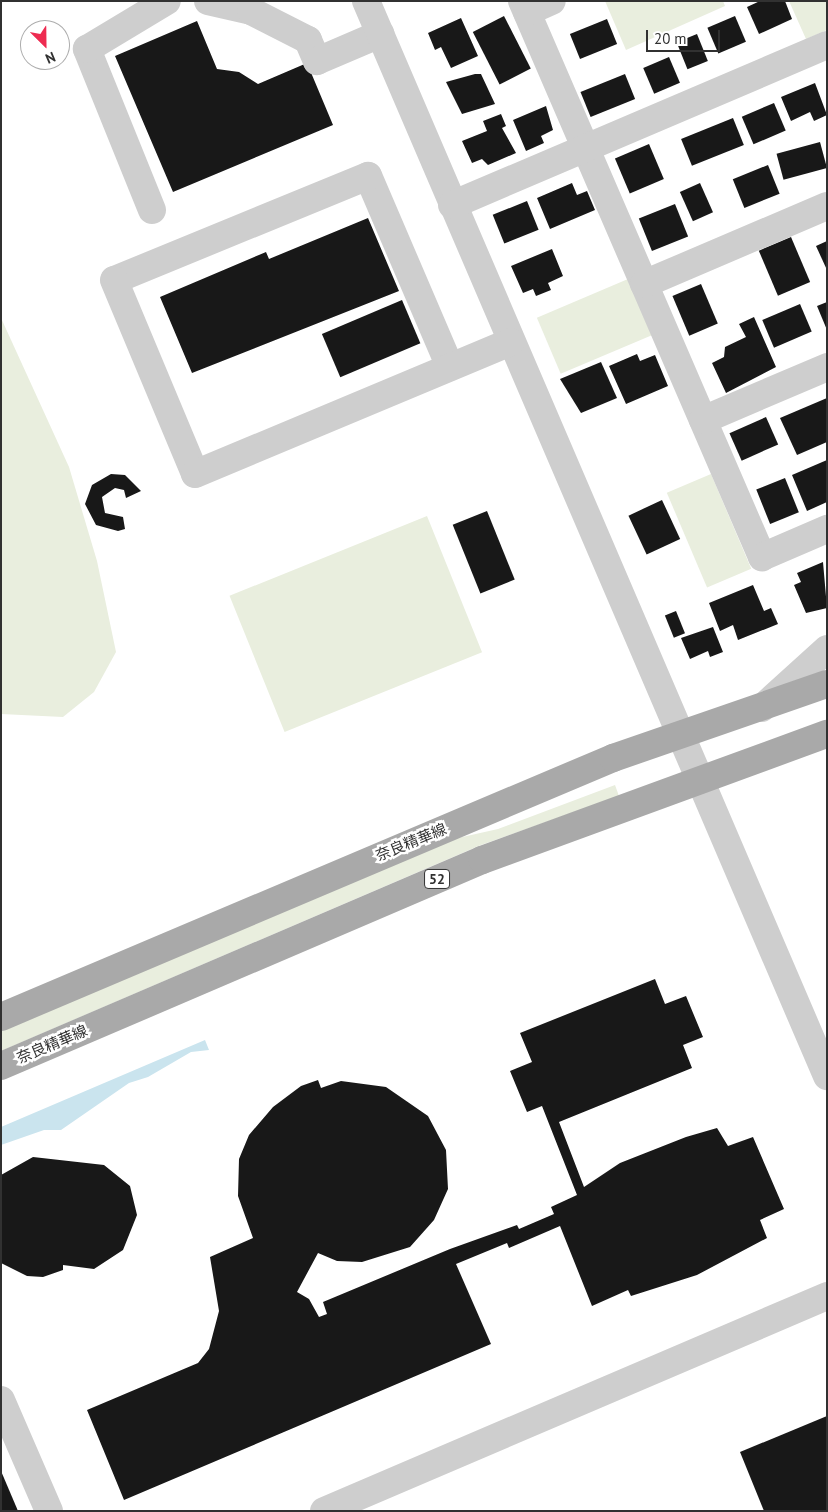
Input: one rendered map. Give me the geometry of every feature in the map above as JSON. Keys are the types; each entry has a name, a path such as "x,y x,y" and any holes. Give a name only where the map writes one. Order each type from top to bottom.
{"main road":[{"name":"奈良精華線","path":"1,1017 344,869 681,735 761,709 827,684"},
{"name":"奈良精華線","path":"1,1066 482,860 827,734"}],"street":[{"path":"152,210 87,49 167,1"},
{"path":"208,1 250,11 308,40 317,61 380,34"},
{"path":"366,1 827,1076"},
{"path":"552,1 525,7 762,558 827,529"},
{"path":"452,205 827,45"},
{"path":"450,367 368,176 114,280 195,474 512,342"},
{"path":"644,284 827,206"},
{"path":"702,420 827,367"},
{"path":"761,709 827,649"},
{"path":"324,1511 827,1296"},
{"path":"1,1400 49,1511"}],"green space":[{"path":"605,1 723,1 725,6 626,50"},
{"path":"789,1 827,1 827,30 806,39"},
{"path":"628,279 652,335 561,374 537,318"},
{"path":"1,318 69,467 97,561 116,652 94,692 63,717 1,714"},
{"path":"711,474 751,569 707,588 667,493"},
{"path":"427,516 482,652 285,732 230,596"},
{"path":"615,785 619,796 481,845 1,1051 1,1030 440,842 498,829"}],"water":[{"path":"205,1040 209,1050 191,1052 148,1077 129,1083 61,1130 44,1130 1,1145 1,1127"}],"building":[{"path":"760,1 785,1 792,19 759,34 747,7"},
{"path":"504,16 531,69 500,84 473,32"},
{"path":"735,16 746,42 718,53 707,28"},
{"path":"461,18 478,56 451,68 441,47 435,50 428,33"},
{"path":"607,19 617,44 580,59 570,34"},
{"path":"197,21 217,69 239,72 258,84 307,63 333,125 173,192 115,56"},
{"path":"697,34 708,61 687,69 677,42"},
{"path":"669,57 680,83 654,94 643,68"},
{"path":"481,74 495,104 462,114 446,82"},
{"path":"625,74 635,99 591,117 580,92"},
{"path":"815,83 827,115 814,121 810,112 791,121 781,97"},
{"path":"774,103 786,131 754,144 742,117"},
{"path":"546,106 553,130 541,136 544,143 526,151 513,120"},
{"path":"501,114 506,126 502,128 516,153 488,165 482,159 472,163 462,141 487,131 483,121"},
{"path":"733,118 744,145 692,166 681,139"},
{"path":"820,142 827,168 784,180 777,154"},
{"path":"649,144 664,179 630,193 615,158"},
{"path":"768,165 780,194 744,208 733,179"},
{"path":"572,183 577,195 587,191 595,210 550,229 537,198"},
{"path":"700,183 713,212 693,221 680,192"},
{"path":"527,201 539,230 504,244 493,215"},
{"path":"675,204 688,236 652,251 639,219"},
{"path":"368,218 399,291 192,373 160,297 266,252 269,259"},
{"path":"791,237 810,282 778,296 759,251"},
{"path":"827,241 827,270 816,246"},
{"path":"552,249 563,276 548,283 551,290 536,296 533,289 523,293 511,266"},
{"path":"701,284 718,324 689,336 672,296"},
{"path":"402,300 420,343 340,377 322,334"},
{"path":"827,302 827,330 817,306"},
{"path":"800,304 812,332 774,348 762,320"},
{"path":"754,317 776,367 726,393 712,363 724,357 725,347 746,337 739,324"},
{"path":"637,354 640,361 655,355 668,386 626,404 609,366"},
{"path":"601,362 617,398 581,413 560,379"},
{"path":"827,398 827,442 797,455 780,418"},
{"path":"766,417 778,444 742,461 729,433"},
{"path":"827,460 827,502 807,511 792,475"},
{"path":"111,474 125,475 141,491 126,498 124,490 115,488 102,497 105,513 123,517 125,529 118,531 96,525 85,504 92,485"},
{"path":"785,478 799,512 770,524 756,490"},
{"path":"662,500 680,539 647,555 628,516"},
{"path":"487,511 515,580 480,593 453,525"},
{"path":"823,562 827,608 806,613 794,585 801,582 797,573"},
{"path":"753,585 764,611 771,608 778,624 738,640 733,625 720,631 709,603"},
{"path":"676,611 685,633 674,638 665,615"},
{"path":"713,627 723,652 710,657 708,651 690,659 681,638"},
{"path":"655,979 665,1004 686,996 703,1037 683,1045 692,1068 559,1122 584,1187 620,1163 686,1137 717,1128 728,1146 753,1137 784,1209 760,1220 767,1238 697,1275 631,1296 628,1290 592,1306 560,1226 509,1248 507,1243 456,1264 491,1344 124,1500 87,1410 198,1363 209,1349 219,1311 210,1257 253,1238 238,1196 239,1159 249,1135 273,1107 301,1086 318,1080 321,1088 341,1081 386,1087 428,1116 446,1150 448,1189 434,1220 410,1247 362,1262 337,1261 318,1253 297,1292 309,1299 319,1317 327,1314 323,1302 450,1249 517,1225 519,1229 554,1214 551,1207 577,1195 542,1106 527,1112 510,1071 532,1062 520,1033"},
{"path":"33,1157 104,1165 130,1186 137,1215 123,1250 94,1269 63,1265 63,1270 43,1277 27,1276 1,1263 1,1175"},
{"path":"827,1416 827,1511 764,1511 740,1452"},
{"path":"1,1471 18,1511 1,1511"}]}
